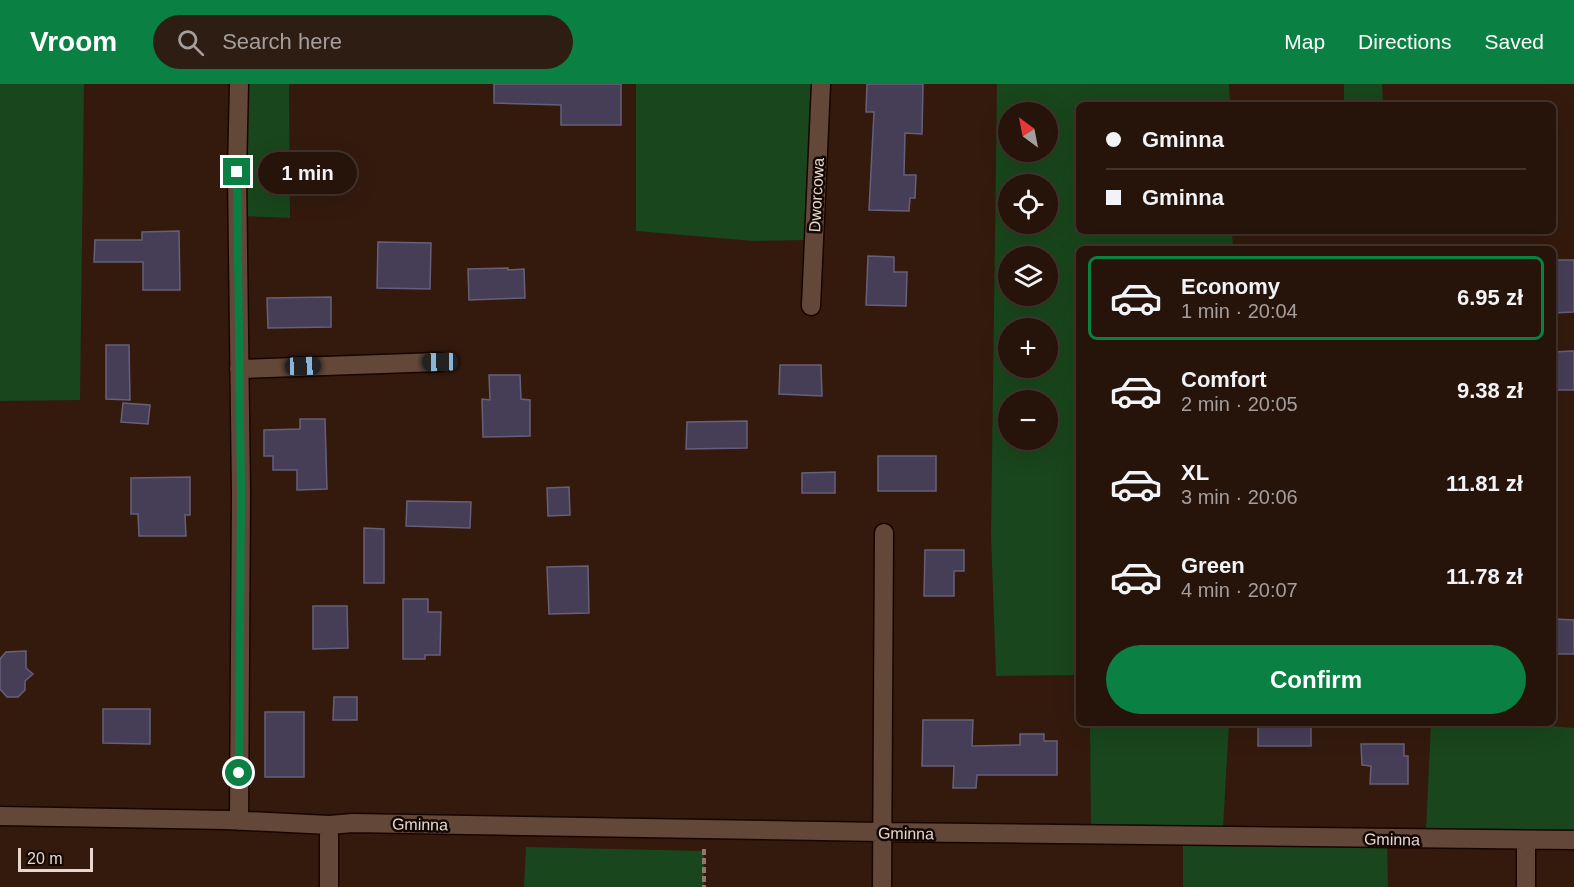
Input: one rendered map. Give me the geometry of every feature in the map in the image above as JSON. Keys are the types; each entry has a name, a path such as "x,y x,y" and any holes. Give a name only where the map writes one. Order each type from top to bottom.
{"street":[{"path":"239,84 237,172 239,821"},
{"name":"Dworcowa","path":"812,306 821,84"},
{"path":"239,369 440,362"},
{"path":"882,887 884,533"},
{"name":"Gminna","path":"0,816 328,825 353,823 704,830 1574,840"},
{"path":"328,825 329,887"},
{"path":"1526,841 1526,887"}],"path":[{"path":"704,830 704,887"}],"green space":[{"path":"0,84 84,84 80,400 0,401"},
{"path":"245,84 289,84 290,218 243,216"},
{"path":"636,84 814,84 808,174 808,240 754,241 636,231"},
{"path":"997,84 1229,84 1230,102 1076,102 1076,234 1232,234 1233,246 1076,246 1076,675 996,676 991,535"},
{"path":"1344,84 1382,84 1383,102 1344,102"},
{"path":"1090,726 1229,726 1223,828 1091,827"},
{"path":"1431,726 1574,728 1574,832 1426,831"},
{"path":"1387,844 1388,887 1183,887 1183,845"},
{"path":"526,847 704,851 704,887 524,887"}],"building":[{"path":"494,84 621,84 621,125 561,125 561,105 494,103"},
{"path":"867,84 923,84 922,134 905,133 904,175 916,175 915,198 910,198 909,211 869,210 874,112 866,112"},
{"path":"179,231 180,290 143,290 143,262 94,262 95,240 142,240 142,232"},
{"path":"378,242 431,243 430,289 377,288"},
{"path":"868,256 894,257 894,272 907,272 906,306 866,305"},
{"path":"1556,260 1574,260 1574,312 1556,313"},
{"path":"508,268 508,270 524,269 525,298 469,300 468,269"},
{"path":"331,297 331,327 268,328 267,298"},
{"path":"106,345 129,345 130,400 106,399"},
{"path":"1574,351 1574,390 1556,390 1556,352"},
{"path":"780,365 821,365 822,396 779,394"},
{"path":"489,375 520,375 521,399 530,400 530,436 483,437 482,399 490,400"},
{"path":"123,403 150,405 148,424 121,422"},
{"path":"300,419 325,419 327,489 297,490 297,470 273,470 273,456 264,456 264,430 300,429"},
{"path":"747,421 747,448 686,449 687,422"},
{"path":"878,456 936,456 936,491 878,491"},
{"path":"835,472 835,493 802,493 802,473"},
{"path":"190,477 190,515 185,515 186,536 139,536 138,514 131,514 131,478"},
{"path":"569,487 570,515 548,516 547,488"},
{"path":"407,501 471,502 470,528 406,526"},
{"path":"364,528 384,529 384,583 364,583"},
{"path":"925,550 964,550 964,571 954,571 954,596 924,596"},
{"path":"588,566 589,613 549,614 547,567"},
{"path":"403,599 428,599 428,612 441,612 440,655 425,655 425,659 403,659"},
{"path":"313,606 347,606 348,648 313,649"},
{"path":"1556,619 1574,620 1574,654 1556,654"},
{"path":"26,651 26,668 33,674 25,681 25,690 18,697 7,697 0,689 0,659 6,652"},
{"path":"334,697 357,697 357,720 333,720"},
{"path":"103,709 150,709 150,744 103,743"},
{"path":"265,712 304,712 304,777 265,777"},
{"path":"923,720 973,720 972,746 1020,745 1020,734 1044,734 1044,741 1057,741 1057,775 977,775 976,788 953,788 954,766 922,766"},
{"path":"1258,726 1311,726 1311,746 1258,746"},
{"path":"1361,744 1404,744 1404,756 1408,756 1408,784 1370,784 1371,766 1362,765"}],"route":[{"path":"237,172 241,493 239,773"}]}
